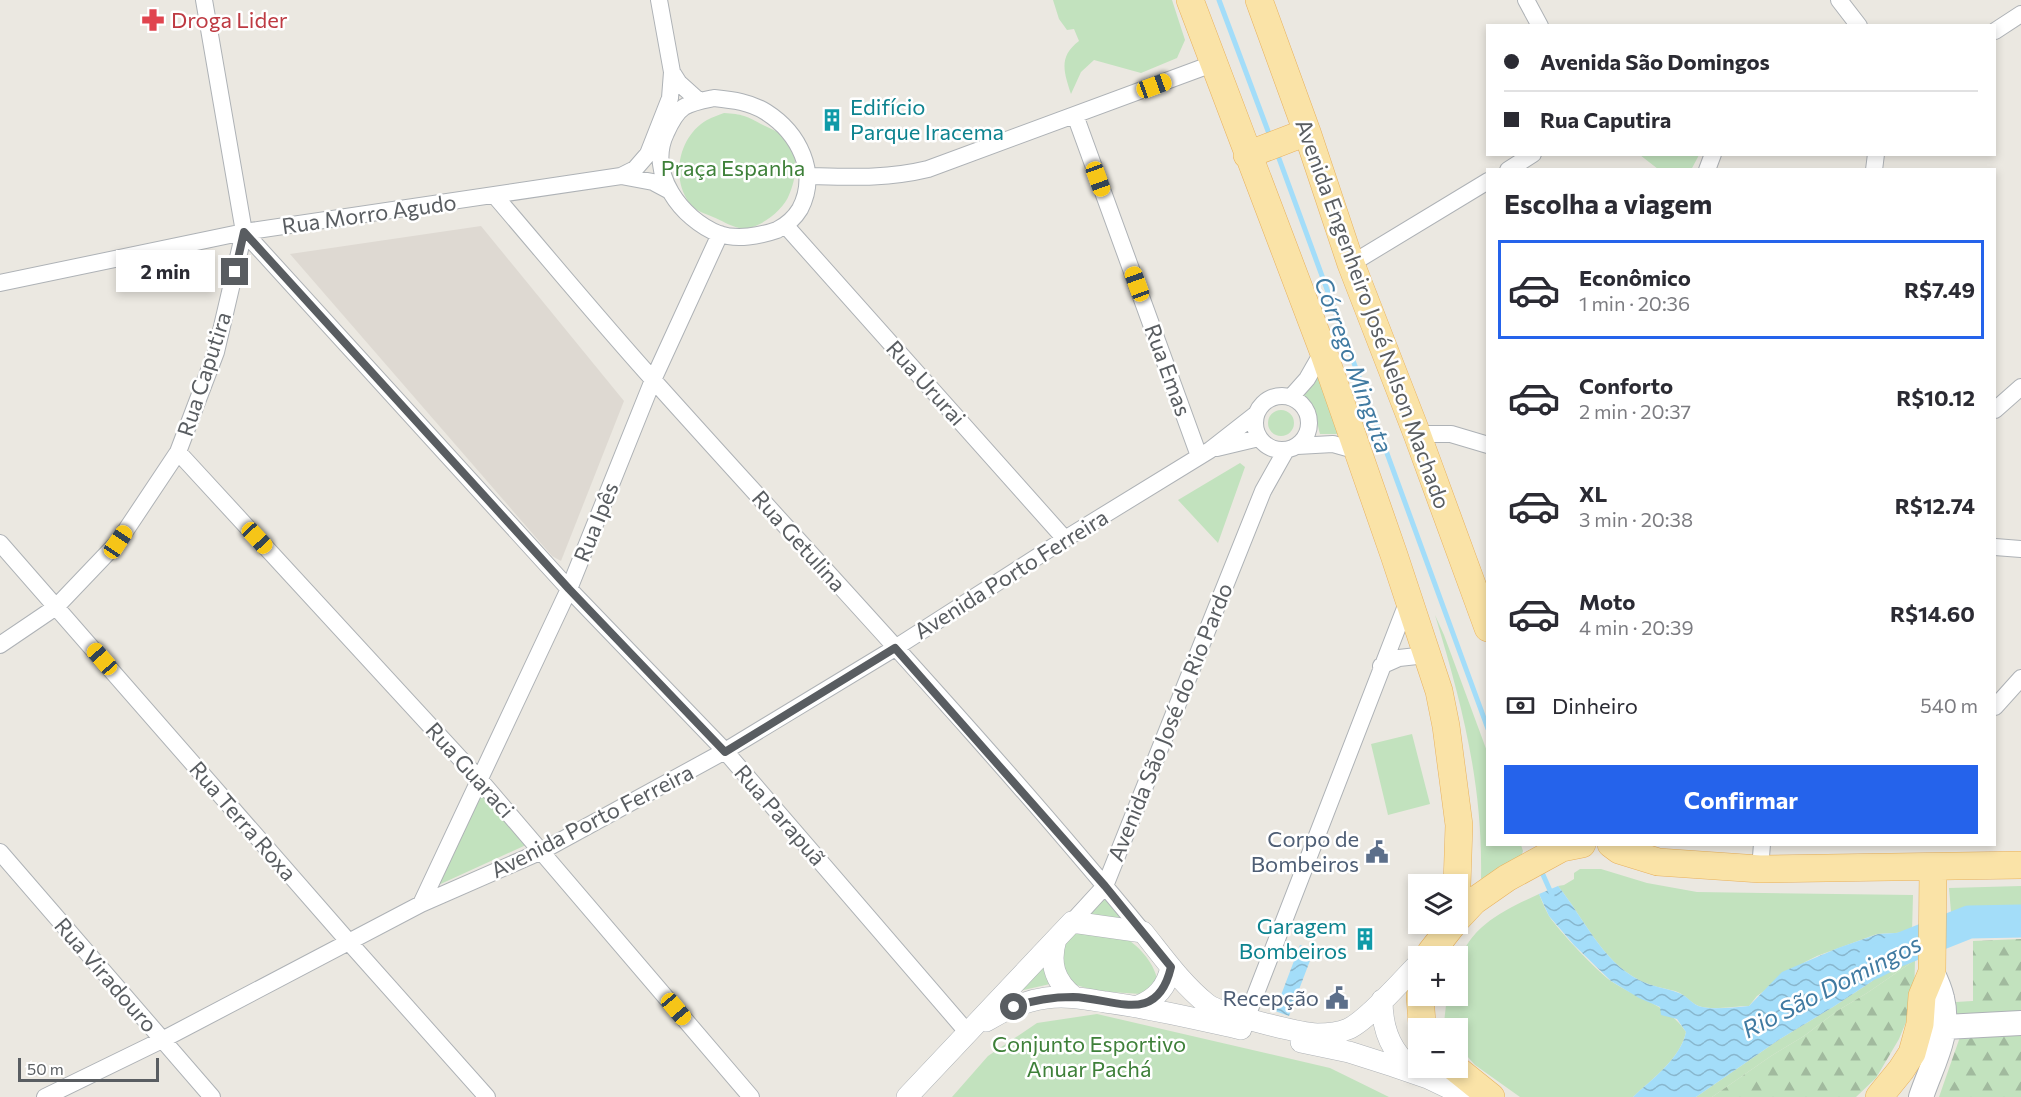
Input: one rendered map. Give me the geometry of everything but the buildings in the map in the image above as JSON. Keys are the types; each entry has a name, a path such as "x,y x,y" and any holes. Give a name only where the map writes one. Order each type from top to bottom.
{"main road":[{"name":"Avenida Engenheiro José Nelson Machado","path":"1191,0 1215,63 1276,144 1351,264 1417,434 1486,623"},
{"name":"Avenida Engenheiro José Nelson Machado","path":"1259,0 1276,144 1323,351 1439,691 1459,825 1457,874"},
{"path":"1468,908 1507,879 1576,846 1615,847 1658,862 1761,857 1933,881 2021,866"},
{"path":"1921,1097 1938,1054 1945,1027 1942,999 1932,972 1933,881"},
{"path":"1435,946 1445,934"},
{"path":"1879,1097 1912,1053 1920,1024 1922,996 1932,972"},
{"path":"1945,1027 2021,1023"},
{"path":"1467,1078 1489,1096"}],"street":[{"name":"Rua Caputira","path":"0,645 56,607 118,542 178,452 216,352 244,232 204,0"},
{"path":"621,176 635,169 648,154 670,98 672,72 658,0"},
{"path":"1526,0 1539,24"},
{"path":"1839,0 1857,24"},
{"path":"1996,30 2021,14"},
{"path":"809,176 877,178 928,169 1215,63"},
{"path":"672,72 679,83 699,101"},
{"path":"714,98 732,100 752,104 767,112 789,132 806,162 809,176 803,202 797,214 786,226 768,233 738,237 720,234 701,224 668,190 661,173 659,156 663,138 672,120 683,107 714,98"},
{"name":"Rua Emas","path":"1075,116 1205,453"},
{"path":"1511,168 1530,156"},
{"name":"Rua Morro Agudo","path":"0,283 244,232 621,176 653,182 668,190"},
{"path":"1351,264 1486,183"},
{"name":"Rua Getulina","path":"495,196 653,380 895,648 1143,932"},
{"name":"Rua Ururai","path":"786,226 1065,539"},
{"name":"Rua Parapuã","path":"244,232 569,589 725,752 968,1033"},
{"name":"Rua Ipês","path":"421,904 569,589 653,380 720,234"},
{"path":"1291,397 1306,379 1323,351"},
{"path":"1996,409 2021,387"},
{"path":"1282,395 1291,397 1300,402 1306,410 1309,430 1304,439 1278,445 1255,426 1256,414 1266,400 1282,395"},
{"name":"Avenida Porto Ferreira","path":"45,1097 162,1040 421,904 543,851 725,752 1205,453 1256,414"},
{"path":"1417,434 1451,434 1486,444"},
{"name":"Avenida Porto Ferreira","path":"1205,453 1278,445 1333,444 1358,451"},
{"name":"Avenida São José do Rio Pardo","path":"907,1097 1105,886 1263,491 1278,445"},
{"name":"Rua Guaraci","path":"178,452 480,780 751,1097"},
{"name":"Rua Terra Roxa","path":"0,543 348,941 488,1097"},
{"path":"1996,547 2021,549"},
{"path":"1246,1019 1409,598"},
{"path":"1382,666 1399,658 1426,655"},
{"path":"1996,706 2021,678"},
{"name":"Rua Viradouro","path":"0,852 212,1097"},
{"path":"1072,922 1143,932 1171,967 1209,1006 1246,1019 1314,1034 1332,1033 1349,1028 1361,1020 1408,975"},
{"path":"1056,939 1052,951 1052,965 1056,978 1074,997"},
{"path":"1138,1006 1154,998 1160,992 1166,984 1171,967"},
{"path":"968,1033 1002,1012 1026,1003 1047,998 1074,997 1138,1006 1349,1052 1408,1071"},
{"path":"1382,1000 1384,1026 1393,1048 1408,1065"},
{"path":"1428,1078 1455,1091 1489,1096"}],"shaded area":[{"path":"481,226 624,401 561,561 552,556 290,254"}],"green space":[{"path":"1053,0 1172,0 1185,40 1177,58 1141,73 1094,60 1081,72 1071,94 1064,65 1068,53 1079,41 1074,29 1067,30 1059,19"},
{"name":"Praça Espanha","path":"724,113 753,119 783,136 794,156 794,180 786,201 775,214 753,227 739,228 697,210 690,204 680,182 680,158 690,136 707,120"},
{"path":"1641,156 1698,156 1692,168 1657,168"},
{"path":"1318,377 1341,434 1320,434 1313,409 1301,397"},
{"path":"1281,410 1291,413 1294,423 1291,433 1281,436 1271,433 1268,423 1271,413"},
{"path":"1240,463 1245,467 1218,543 1178,500"},
{"path":"1435,615 1486,749 1486,846 1521,846 1523,851 1521,857 1481,879 1481,844 1474,777 1454,680"},
{"path":"1412,734 1430,804 1388,815 1371,744"},
{"path":"481,793 526,845 434,887"},
{"path":"1580,869 1601,869 1647,883 1697,892 1913,895 1912,932 1877,934 1817,956 1757,996 1749,1006 1707,1008 1695,1004 1679,992 1639,980 1614,961 1594,938 1558,886 1574,879 1574,873"},
{"path":"2021,886 2021,911 1951,912 1949,888"},
{"path":"1104,892 1124,922 1084,914"},
{"path":"1539,894 1554,923 1599,971 1614,983 1662,1009 1686,1032 1683,1042 1672,1059 1633,1097 1520,1097 1475,1065 1468,1057 1468,1018 1445,1018 1446,1006 1468,1006 1467,946 1481,928"},
{"path":"1069,929 1106,933 1125,938 1146,957 1154,969 1158,982 1141,994 1096,991 1073,984 1057,963"},
{"path":"2021,939 2021,1001 1973,1004 1973,941"},
{"path":"1915,953 1915,960 1712,1097 1696,1097 1780,1039"},
{"path":"1915,960 1914,1003 1899,1039 1876,1078 1856,1097 1712,1097 1804,1036 1837,1011"},
{"path":"1045,964 1050,984 1015,992"},
{"path":"2021,998 2021,1013 1957,1016 1956,1002"},
{"name":"Conjunto Esportivo Anuar Pachá","path":"1097,1014 1330,1068 1389,1097 952,1097 988,1056 1037,1023"},
{"path":"2021,1035 2021,1097 1939,1097 1960,1037"}],"water":[{"path":"1558,886 1604,950 1626,972 1654,986 1682,994 1695,1004 1707,1008 1749,1006 1782,972 1878,934 1912,932 1915,953 1780,1039 1696,1097 1633,1097 1672,1059 1683,1042 1686,1032 1677,1019 1661,1015 1660,1007 1639,998 1611,981 1574,945 1549,916 1539,894"},
{"path":"1300,945 1314,950 1289,1016 1275,1011"}],"waterway":[{"name":"Córrego Minguta","path":"1219,0 1271,139"},
{"name":"Córrego Minguta","path":"1277,153 1486,724"},
{"name":"Córrego Minguta","path":"1540,868 1552,895"},
{"name":"Rio São Domingos","path":"1872,963 1969,922 2021,921"}],"place":[{"name":"Droga Lider","path":"153,20"},
{"name":"Edifício Parque Iracema","path":"832,120"},
{"name":"Corpo de Bombeiros","path":"1377,852"},
{"name":"Garagem Bombeiros","path":"1365,939"},
{"name":"Recepção","path":"1337,998"}],"route":[{"path":"235,272 244,232 569,589 725,752 895,648 1105,886 1171,967 1166,984 1160,992 1154,998 1138,1006 1074,997 1047,998 1014,1007"}]}
